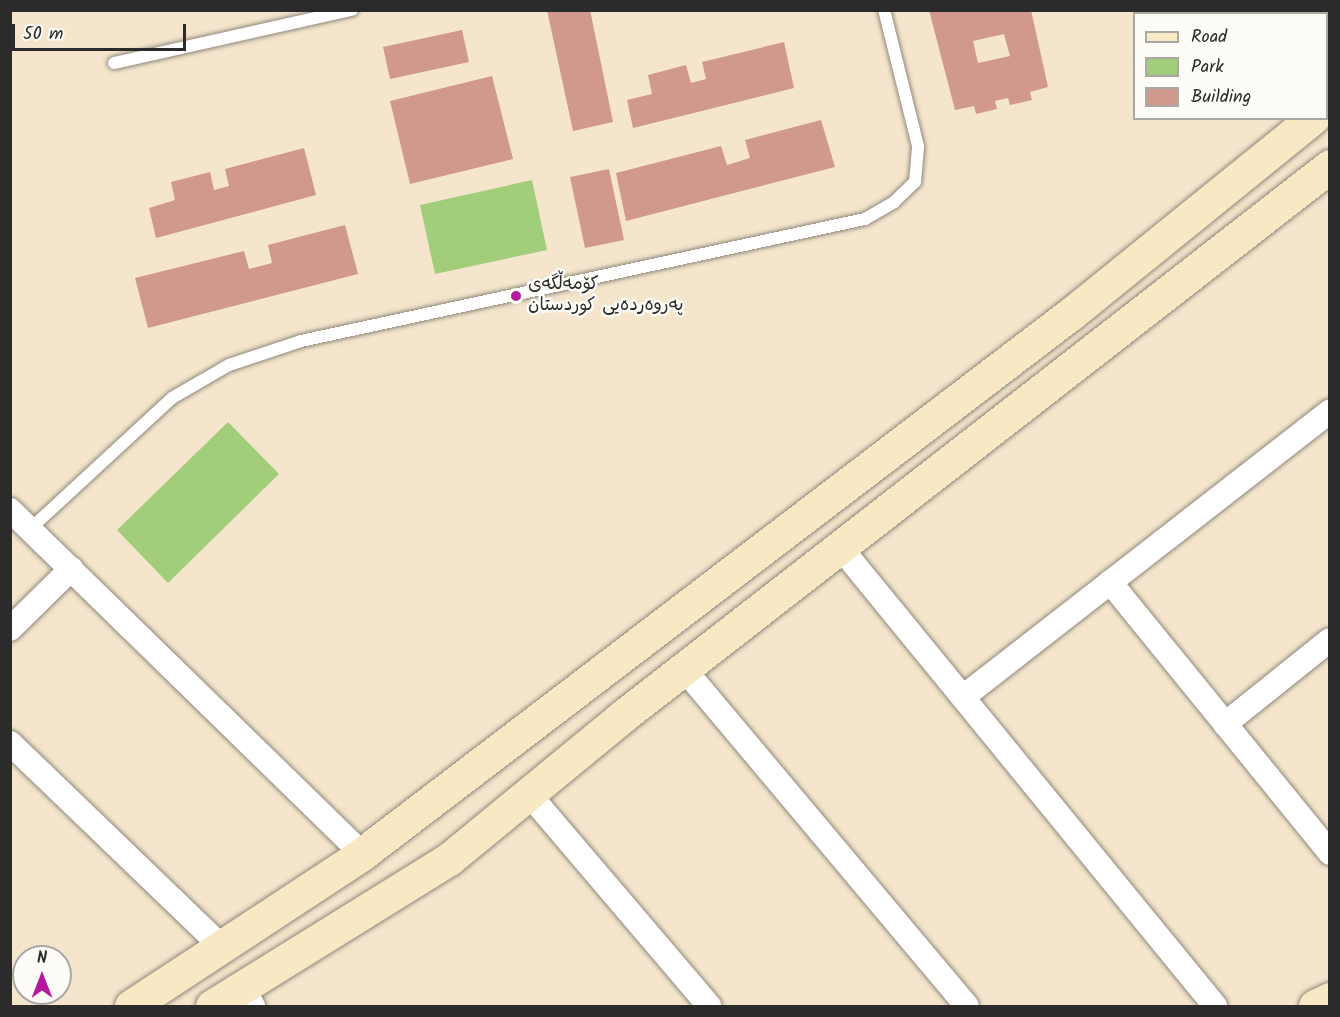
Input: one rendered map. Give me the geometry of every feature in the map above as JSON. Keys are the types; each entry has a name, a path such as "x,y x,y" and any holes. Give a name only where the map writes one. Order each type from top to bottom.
{"street":[{"path":"131,1006 225,950 362,855 1072,313 1311,120"},
{"path":"1315,120 1329,137"},
{"path":"212,1006 248,997 449,859 623,716 1329,166"},
{"path":"963,697 1329,411"},
{"path":"10,510 362,855"},
{"path":"840,547 1215,1006"},
{"path":"10,629 71,570"},
{"path":"1110,582 1329,853"},
{"path":"1225,724 1329,640"},
{"path":"684,669 967,1006"},
{"path":"592,680 623,716"},
{"path":"10,743 225,950"},
{"path":"528,793 709,1006"},
{"path":"1315,1006 1329,999"}],"lane":[{"path":"114,63 352,10"},
{"path":"30,529 172,399 229,365 301,341 866,219 894,202 915,182 918,146 884,10"}],"green space":[{"path":"532,180 547,250 435,274 420,205"},
{"path":"228,422 279,474 168,583 117,530"}],"building":[{"path":"547,10 590,10 613,122 573,131"},
{"path":"929,10 1031,10 1048,87 1030,92 1032,100 1010,105 1008,98 995,101 997,109 976,114 974,106 955,110","holes":["1004,34 1010,56 978,63 973,41"]},
{"path":"462,30 469,62 390,79 383,47"},
{"path":"784,42 794,88 633,128 627,100 652,94 648,75 686,65 691,83 706,79 702,62"},
{"path":"492,76 513,159 410,184 390,101"},
{"path":"821,120 835,167 626,221 616,173 721,146 727,165 750,158 745,140"},
{"path":"304,148 316,195 156,238 149,208 175,200 171,182 210,172 214,190 229,186 225,169"},
{"path":"609,169 624,240 585,248 570,177"},
{"path":"345,225 358,274 148,328 135,278 244,251 249,269 272,263 268,245"}],"place":[{"name":"كۆمەڵگەی پەروەردەیی كوردستان","path":"516,296"}]}
